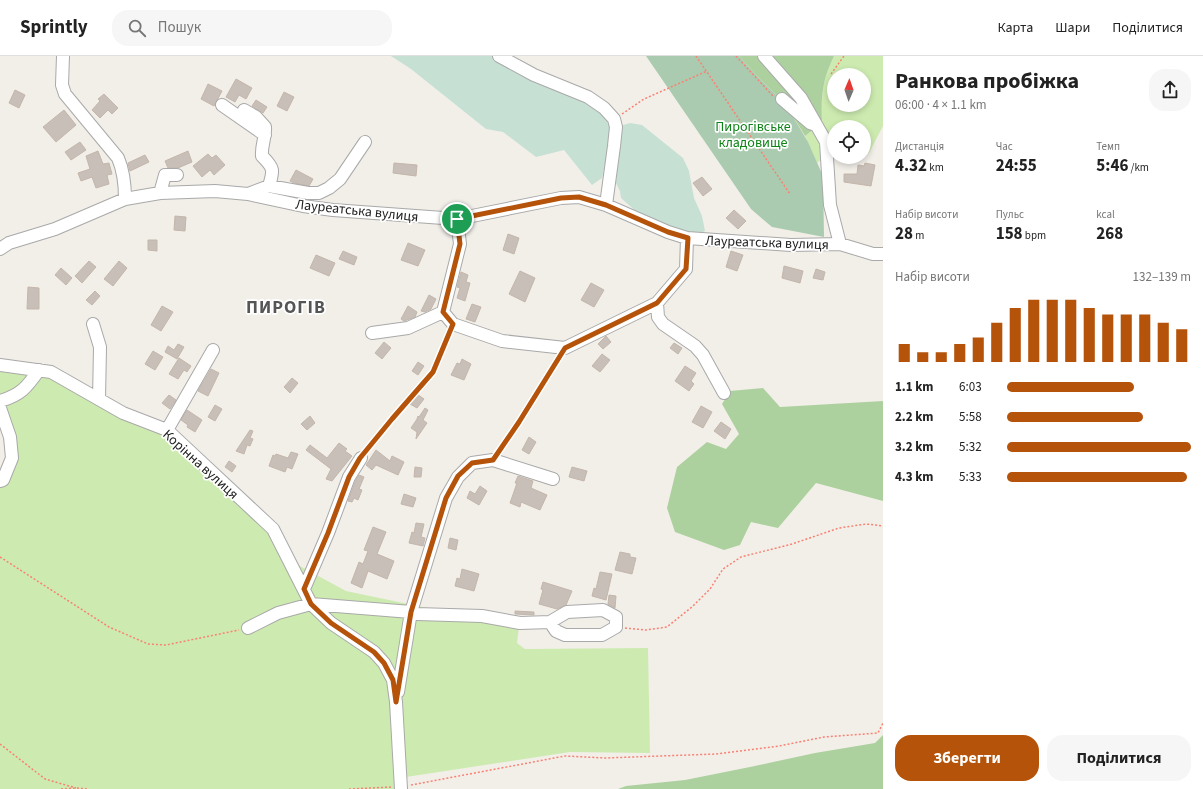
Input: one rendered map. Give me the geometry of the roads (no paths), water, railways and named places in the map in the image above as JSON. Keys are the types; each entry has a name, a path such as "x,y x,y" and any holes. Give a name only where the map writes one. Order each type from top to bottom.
{"street":[{"path":"63,56 62,85 65,94 118,158 124,178 125,199"},
{"path":"499,56 534,75 588,97 604,108 614,119 616,127 606,205"},
{"path":"764,56 801,98 826,142 830,205 840,244"},
{"path":"782,99 810,123 817,125"},
{"path":"222,104 266,136"},
{"path":"244,110 256,118 265,127 266,136 261,148 262,156 270,164 273,173 269,186"},
{"path":"248,194 269,186 308,193 318,193 329,188 340,179 365,142"},
{"path":"160,192 165,175 178,175"},
{"name":"Лауреатська вулиця","path":"0,249 9,243 55,229 125,199 160,192 215,191 248,194 303,206 333,210 457,219 561,198 579,197 606,205 668,232 688,238 792,245 840,244 873,254 883,254"},
{"path":"443,312 460,244 457,219"},
{"path":"443,312 453,324 502,341 565,348 657,303 686,269 688,238"},
{"path":"657,303 658,317 664,324 695,346 703,355 724,393"},
{"path":"372,333 408,328 443,312"},
{"path":"93,324 100,347 99,399"},
{"path":"167,430 213,350"},
{"name":"Корінна вулиця","path":"0,365 51,372 123,413 167,430 273,529 311,604"},
{"path":"0,401 14,397 28,385 39,370"},
{"path":"0,408 10,437 12,458 3,480 0,482"},
{"path":"304,589 328,533 349,477 360,458"},
{"path":"396,702 411,612 446,498 458,476 472,463 493,460 553,479"},
{"path":"311,604 331,623 374,652 384,663 393,680 396,702 401,788"},
{"path":"248,628 278,613 311,604 411,612 417,614 482,616 520,623 550,622 567,612 603,610 616,616 616,627 602,635 565,635 556,631 550,622"}],"district":[{"name":"ПИРОГІВ","path":"286,307"}],"park label":[{"name":"Пирогівське кладовище","path":"753,134"}]}
